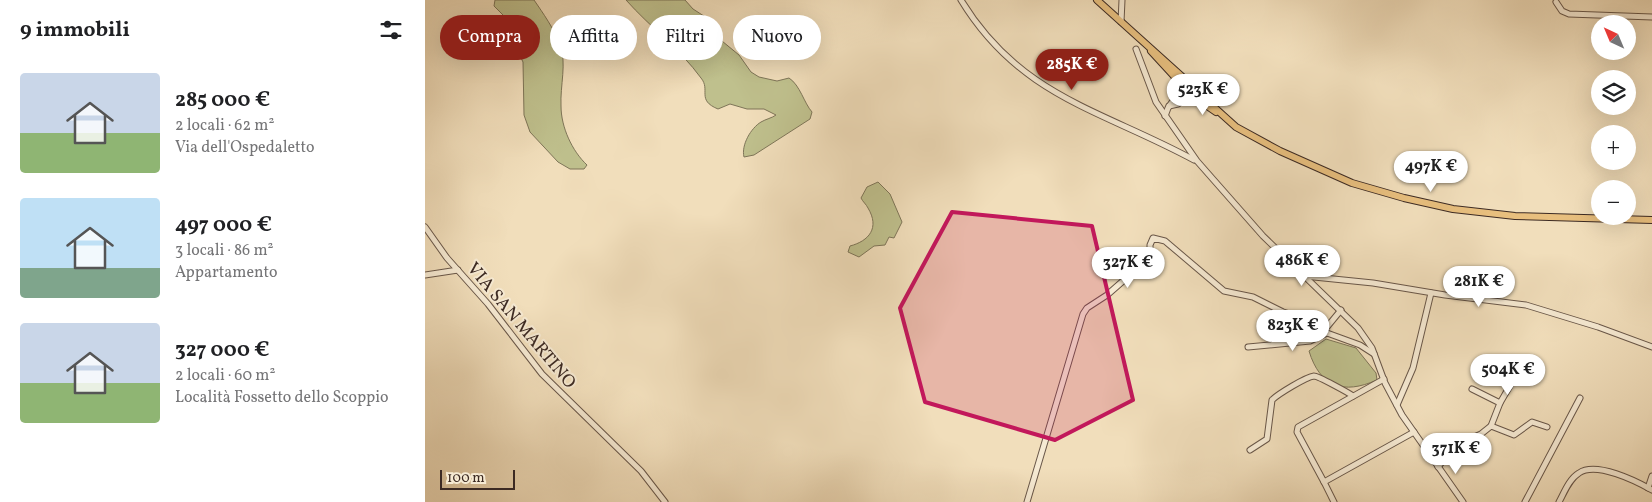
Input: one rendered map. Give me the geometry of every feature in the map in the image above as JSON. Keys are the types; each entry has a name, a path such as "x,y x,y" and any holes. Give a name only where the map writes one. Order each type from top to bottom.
{"main road":[{"path":"1097,0 1147,46 1174,76 1179,90 1187,99 1200,101 1246,133 1280,151 1352,183 1404,198 1457,209 1515,216 1652,220"},
{"path":"1147,46 1165,59 1188,82 1193,84 1196,91 1222,115"},
{"path":"1179,90 1183,82 1188,82"},
{"path":"1187,99 1196,91"}],"street":[{"path":"961,0 987,38 1026,73 1059,95 1100,117 1197,161"},
{"path":"1121,22 1122,0"},
{"path":"1556,2 1568,14 1652,17"},
{"path":"1136,50 1154,99 1197,161 1263,236 1358,328 1375,355 1397,405 1463,502"},
{"path":"1165,116 1179,90"},
{"path":"1169,106 1187,99"},
{"name":"VIA SAN MARTINO","path":"425,227 457,270 488,304 542,374 641,471 665,502"},
{"path":"1027,502 1083,314 1089,306 1146,265 1151,256 1149,245 1153,238 1165,240 1224,291 1257,298 1283,312 1327,325"},
{"path":"425,275 457,270"},
{"path":"1304,276 1367,282 1431,293 1526,305 1598,327 1652,347"},
{"path":"1397,405 1415,364 1431,293"},
{"path":"1327,333 1327,325 1341,310"},
{"path":"1248,347 1310,341 1327,333 1359,345 1375,355"},
{"path":"1438,467 1458,443 1481,434 1491,426 1518,372"},
{"path":"1250,450 1267,439 1272,400 1311,376 1320,377 1329,385 1353,396"},
{"path":"1334,502 1297,432 1302,424 1384,379"},
{"path":"1472,389 1501,403"},
{"path":"1525,502 1580,398"},
{"path":"1491,426 1514,435 1531,422 1547,427"},
{"path":"1324,482 1414,432"},
{"path":"1559,502 1575,476 1588,469 1607,471 1650,489 1652,476"}],"highlighted area":[{"path":"952,212 1092,226 1133,400 1055,440 925,402 900,308"}],"green space":[{"path":"495,0 534,0 550,24 550,60 563,60 561,98 563,122 572,146 587,165 584,169 570,169 558,162 530,132 524,115 522,60 540,60 540,15 503,15 494,6"},
{"path":"626,0 685,0 693,9 702,15 647,15 647,22"},
{"path":"723,42 733,50 733,60 743,60 751,72 759,77 777,81 789,78 793,81 812,112 810,119 754,155 744,157 745,142 750,133 761,122 776,115 764,109 747,109 730,104 718,109 711,106 707,102 704,82 686,60 723,60"},
{"path":"878,182 890,194 902,222 894,238 889,237 885,245 874,246 859,257 848,252 850,246 863,241 871,233 873,227 871,215 861,198 867,187"},
{"path":"1326,339 1356,348 1376,373 1377,380 1365,385 1343,387 1334,385 1326,380 1319,373 1309,351"}]}
